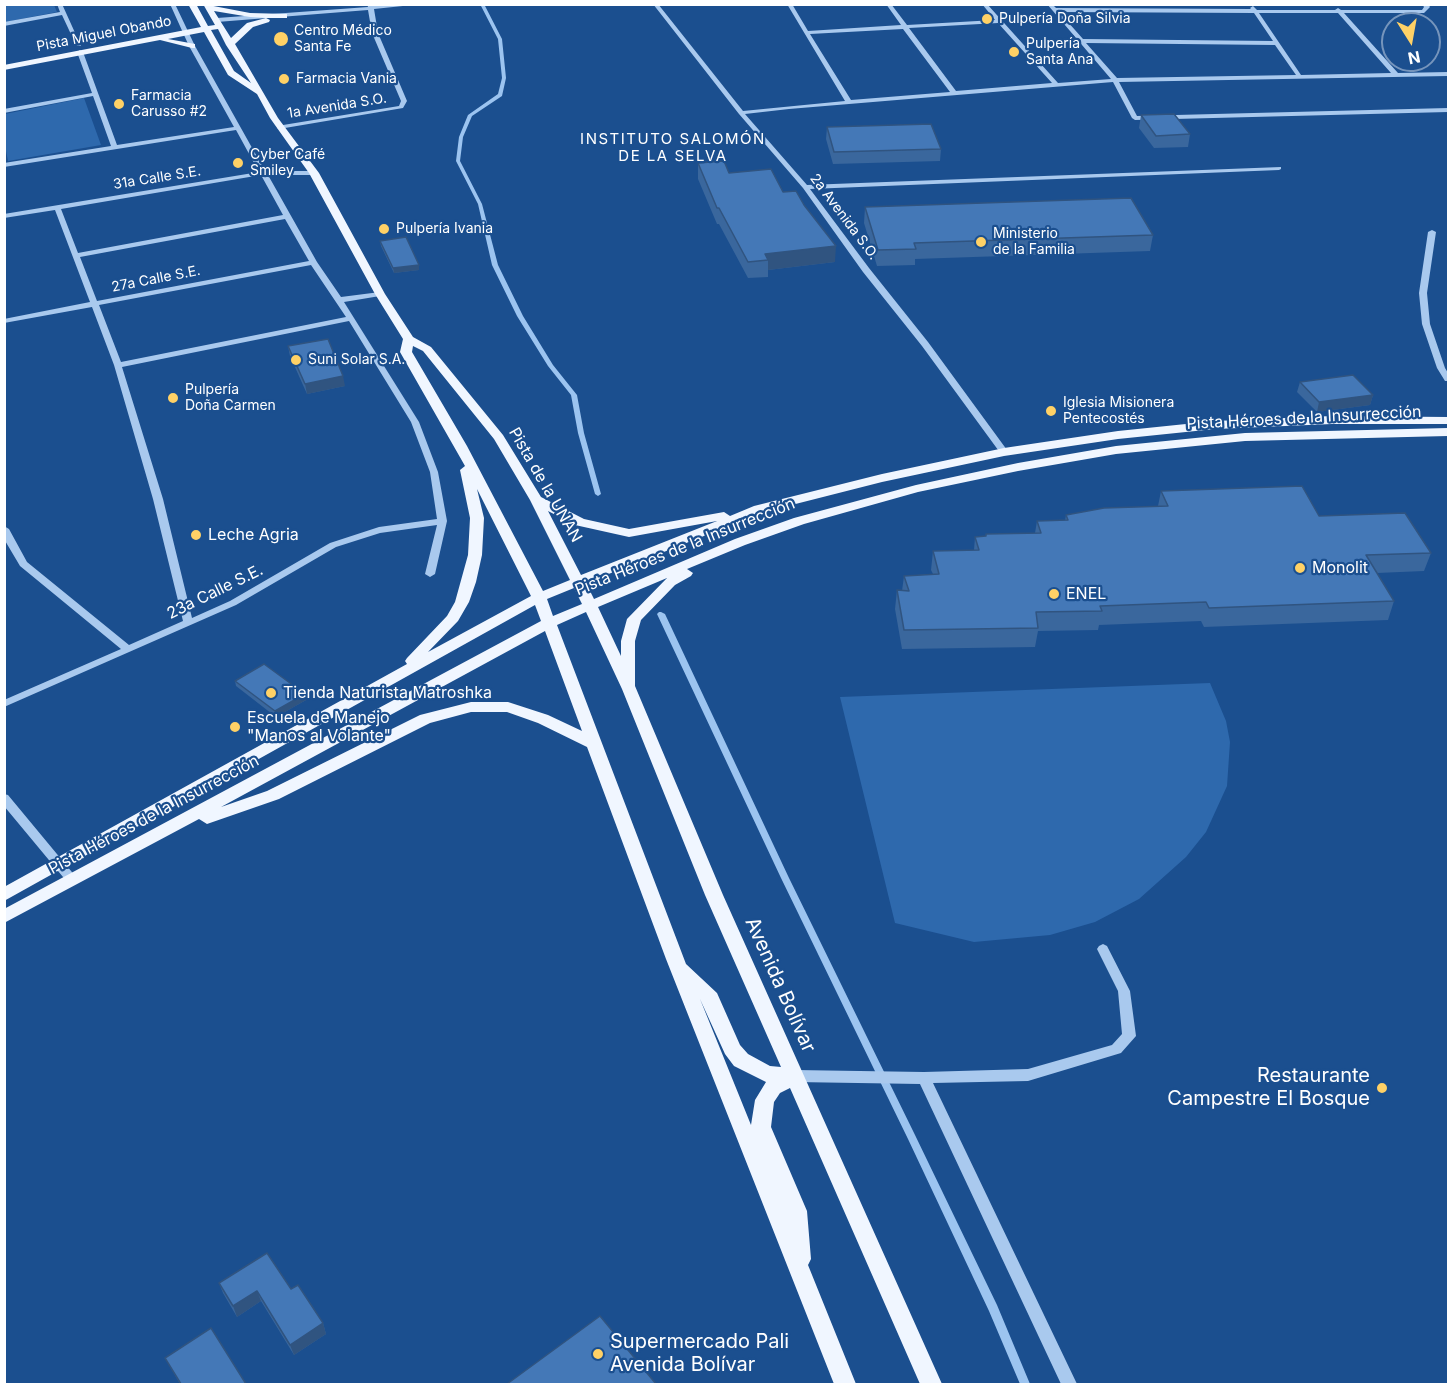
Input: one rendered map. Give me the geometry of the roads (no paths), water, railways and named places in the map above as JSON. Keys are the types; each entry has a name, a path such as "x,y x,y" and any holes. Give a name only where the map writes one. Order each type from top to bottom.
{"main road":[{"name":"Pista de la UNAN","path":"192,4 231,73 259,93"},
{"name":"Pista de la UNAN","path":"207,6 248,71 279,127 314,173 380,294 409,339 427,349 499,438 536,500 590,605"},
{"path":"207,6 250,15 287,15"},
{"path":"230,45 238,34 250,25 287,15"},
{"name":"Pista Miguel Obando","path":"4,68 79,49 219,23"},
{"name":"Pista Miguel Obando","path":"4,60 134,42 184,29"},
{"path":"134,42 174,41 192,46"},
{"name":"Pista de la UNAN","path":"409,339 406,352 461,446 539,597 549,623"},
{"name":"Pista Héroes de la Insurrección","path":"4,895 539,597 759,509 882,477 1004,452 1118,435 1215,425 1332,420 1449,420"},
{"name":"Pista Héroes de la Insurrección","path":"4,917 549,623 740,542 799,521 916,489 1018,467 1116,450 1256,436 1449,432"},
{"path":"398,676 453,618 469,582 475,555 477,518 461,446"},
{"path":"536,500 580,522 629,533 759,509"},
{"path":"629,689 628,641 634,619 670,582 740,542"},
{"name":"Avenida Bolívar","path":"590,605 629,689 714,895 931,1384"},
{"path":"549,623 679,968 844,1384"},
{"path":"167,831 273,795 425,718 471,706 508,707 543,719 595,744"},
{"path":"679,968 711,998 732,1049 741,1060 767,1074 795,1076"},
{"path":"795,1076 773,1087 765,1100 761,1127 797,1211 801,1273"}],"street":[{"path":"59,4 79,49 115,147"},
{"path":"172,4 192,46 313,262 351,318 415,422 434,472 442,521 430,574"},
{"path":"287,4 287,15"},
{"name":"2a Avenida S.O.","path":"655,4 741,113 805,187 1004,452"},
{"path":"789,4 849,102"},
{"path":"888,4 955,94"},
{"path":"984,4 1056,84"},
{"path":"1132,4 1137,11"},
{"path":"1250,4 1300,77"},
{"path":"1332,4 1396,75"},
{"name":"Pista Miguel Obando","path":"219,23 371,7 418,5"},
{"name":"1a Avenida S.O.","path":"279,127 401,107 404,101 375,33 371,7"},
{"path":"1052,7 1137,11 1339,12 1424,8"},
{"path":"1052,7 1115,80 1135,118 1449,110"},
{"path":"4,24 63,13"},
{"path":"807,33 998,21"},
{"path":"1083,41 1276,43"},
{"path":"741,113 1115,80 1449,74"},
{"path":"4,111 95,94"},
{"path":"4,165 238,128"},
{"path":"805,187 1279,168"},
{"name":"31a Calle S.E.","path":"4,216 264,173 314,173"},
{"path":"57,207 118,365 158,499 188,623"},
{"path":"76,256 288,216"},
{"path":"1432,232 1423,293 1426,324 1441,368 1449,379"},
{"name":"27a Calle S.E.","path":"4,321 313,262"},
{"path":"339,300 380,294"},
{"path":"118,365 351,318"},
{"name":"23a Calle S.E.","path":"4,704 233,603 333,545 379,530 442,521"},
{"path":"4,530 23,564 128,649"},
{"path":"4,798 72,880"},
{"path":"795,1076 924,1078 1028,1075 1116,1049 1129,1036 1124,991 1103,949"},
{"path":"924,1078 1069,1384"}],"waterway":[{"path":"482,4 500,39 504,78 500,95 470,115 461,137 458,161 480,204 495,265 520,316 551,366 574,395 581,433 598,494"},
{"path":"661,614 785,878 993,1309 1025,1384"}],"place":[{"name":"Pulpería Doña Silvia","path":"987,19"},
{"name":"Centro Médico Santa Fe","path":"281,39"},
{"name":"Pulpería Santa Ana","path":"1014,52"},
{"name":"Farmacia Vania","path":"284,79"},
{"name":"Farmacia Carusso #2","path":"119,104"},
{"name":"Cyber Café Smiley","path":"238,163"},
{"name":"Pulpería Ivania","path":"384,229"},
{"name":"Ministerio de la Familia","path":"981,242"},
{"name":"Suni Solar S.A.","path":"296,360"},
{"name":"Pulpería Doña Carmen","path":"173,398"},
{"name":"Iglesia Misionera Pentecostés","path":"1051,411"},
{"name":"Leche Agria","path":"196,535"},
{"name":"Monolit","path":"1300,568"},
{"name":"ENEL","path":"1054,594"},
{"name":"Tienda Naturista Matroshka","path":"271,693"},
{"name":"Escuela de Manejo \"Manos al Volante\"","path":"235,727"},
{"name":"Restaurante Campestre El Bosque","path":"1382,1088"},
{"name":"Supermercado Pali Avenida Bolívar","path":"598,1354"}],"district":[{"name":"INSTITUTO SALOMÓN DE LA SELVA","path":"673,148"}]}
